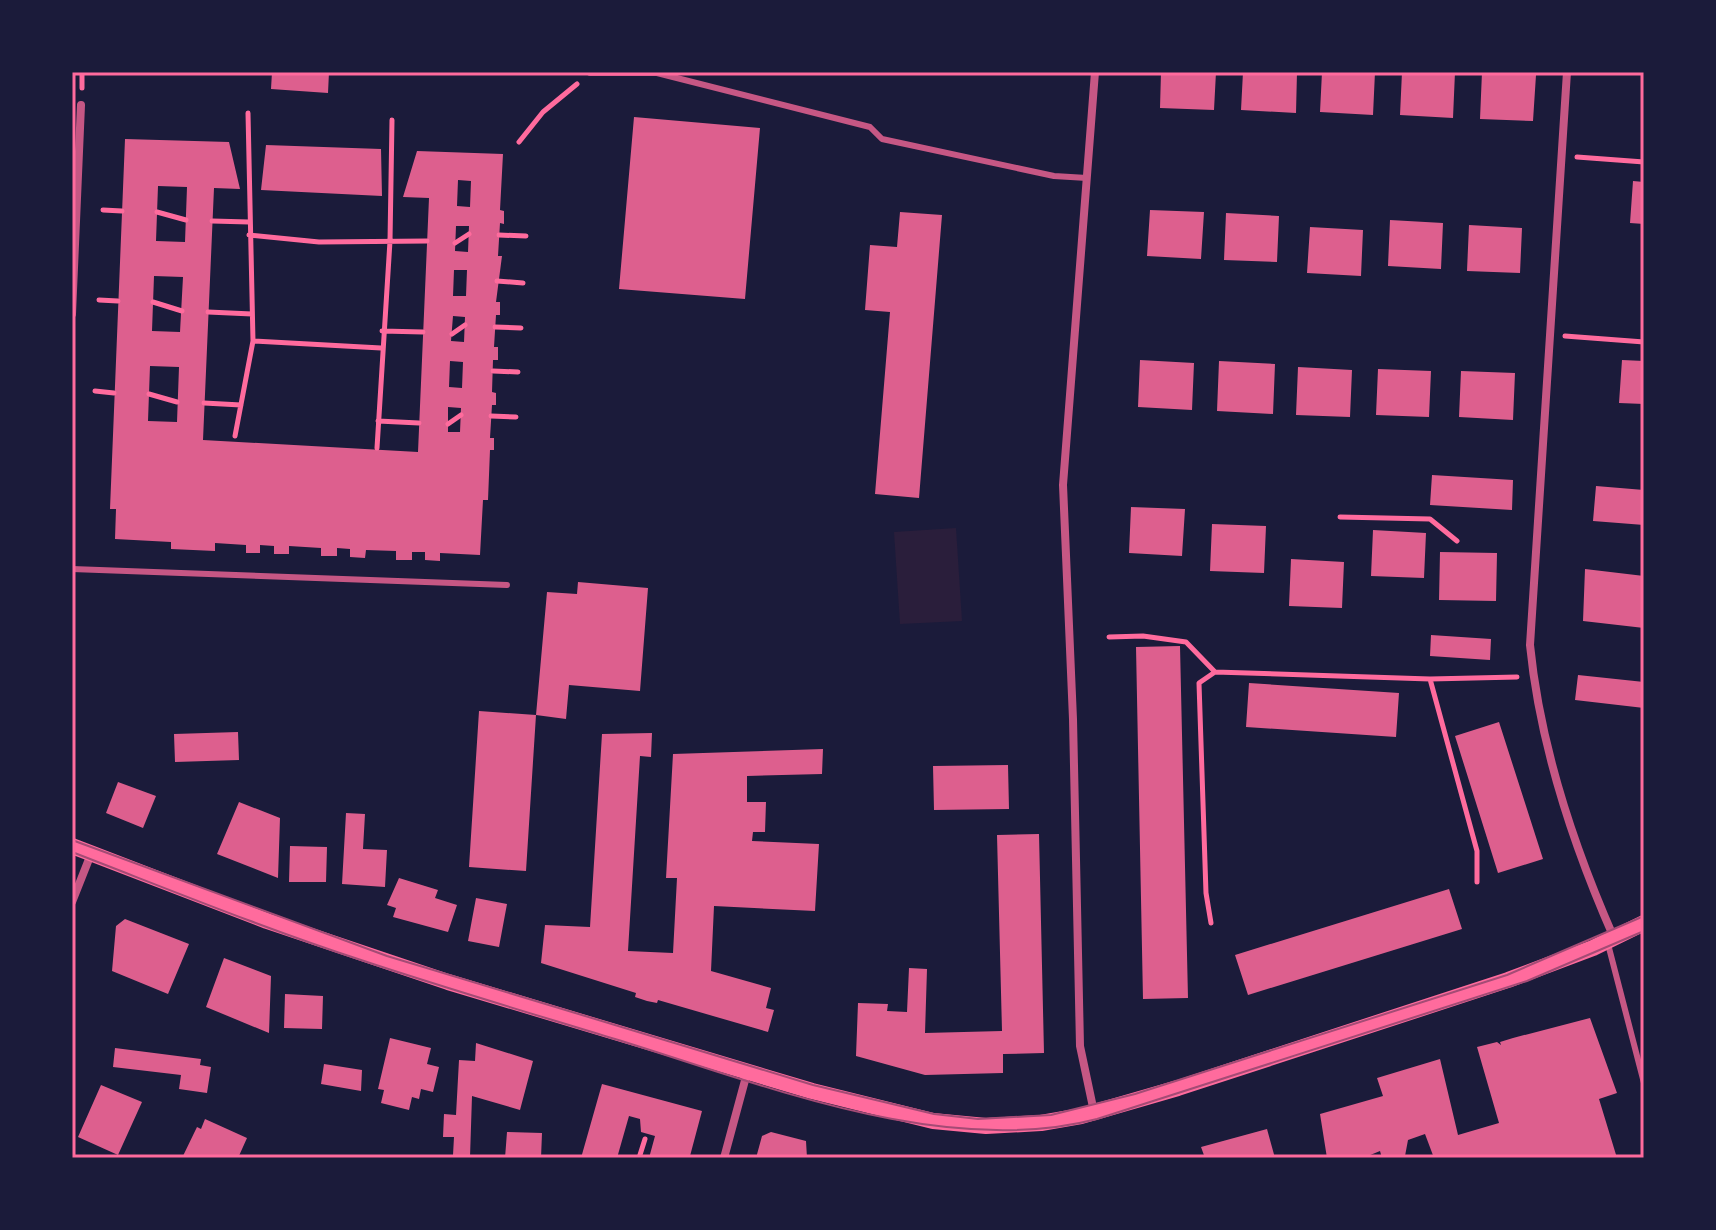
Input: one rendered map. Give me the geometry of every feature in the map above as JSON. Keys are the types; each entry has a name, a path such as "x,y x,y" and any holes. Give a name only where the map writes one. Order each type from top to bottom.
{"main road":[{"path":"72,846 386,962 747,1073 820,1094 956,1123 1010,1126 1095,1113 1449,1001 1611,940 1644,923"}],"street":[{"path":"1095,72 1063,485 1073,719 1080,1046 1095,1113"},
{"path":"1567,72 1530,621 1532,667 1542,729 1611,940"},
{"path":"72,314 81,105"},
{"path":"72,902 91,854"},
{"path":"724,1158 747,1073"}],"lane":[{"path":"590,73 657,73 870,127 882,139 1054,176 1087,178"},
{"path":"72,569 507,585"},
{"path":"1611,940 1644,1083"}],"path":[{"path":"519,142 543,112 590,73"},
{"path":"235,436 253,341 248,113"},
{"path":"377,448 390,241 392,120"},
{"path":"1560,157 1644,162"},
{"path":"103,210 122,211"},
{"path":"157,212 186,220"},
{"path":"212,221 249,222"},
{"path":"455,243 469,234"},
{"path":"249,235 319,242 427,241"},
{"path":"499,235 526,236"},
{"path":"497,281 523,283"},
{"path":"99,300 118,301"},
{"path":"153,302 182,311"},
{"path":"208,312 252,314"},
{"path":"452,334 465,325"},
{"path":"495,327 521,328"},
{"path":"382,331 423,332"},
{"path":"1548,335 1644,342"},
{"path":"253,341 381,348"},
{"path":"493,371 518,372"},
{"path":"95,391 114,393"},
{"path":"149,394 177,402"},
{"path":"204,403 241,405"},
{"path":"448,424 461,415"},
{"path":"491,416 516,417"},
{"path":"378,421 419,423"},
{"path":"1340,517 1430,519 1457,541"},
{"path":"1109,637 1143,636 1186,642 1215,672"},
{"path":"1211,923 1206,893 1199,683 1215,672 1430,679 1518,677"},
{"path":"1430,679 1477,851 1477,882"},
{"path":"639,1158 645,1139"}],"shaded area":[{"path":"956,528 962,621 900,624 894,532"}],"building":[{"path":"272,72 329,72 328,93 271,89"},
{"path":"1161,72 1216,72 1214,110 1160,108"},
{"path":"1243,72 1297,72 1296,113 1241,110"},
{"path":"1322,72 1375,72 1373,115 1320,112"},
{"path":"1402,72 1455,72 1453,118 1400,115"},
{"path":"1482,72 1536,75 1533,121 1480,119"},
{"path":"634,117 760,128 745,299 619,289"},
{"path":"125,139 229,142 240,189 214,188 203,440 418,452 429,198 403,197 417,151 503,154 500,210 504,211 504,224 500,223 498,256 502,256 496,302 500,302 500,315 496,315 494,347 498,347 498,360 493,360 492,392 496,393 496,405 492,405 490,438 494,438 494,450 490,450 488,500 483,500 480,555 440,553 440,561 425,560 425,552 412,552 412,560 396,560 396,551 366,550 365,558 350,557 350,549 337,548 337,556 321,556 321,548 289,546 289,554 274,554 274,546 260,545 260,553 246,553 246,545 215,543 215,551 171,549 171,542 115,539 116,509 110,509","holes":["458,180 471,181 470,207 457,206","158,186 187,187 185,242 156,241","456,226 469,226 468,252 455,251","454,270 467,270 466,296 453,296","154,276 183,277 180,332 152,331","453,316 465,317 464,342 451,341","450,361 463,362 462,388 449,387","150,366 179,367 177,422 148,421","448,407 461,408 460,432 448,432"]},
{"path":"266,145 381,149 382,196 261,190"},
{"path":"1633,181 1644,182 1644,224 1630,223"},
{"path":"1150,210 1204,212 1201,259 1147,256"},
{"path":"900,212 942,215 919,498 875,494 890,312 865,310 870,245 897,247"},
{"path":"1226,213 1279,216 1277,262 1224,260"},
{"path":"1390,220 1443,223 1441,269 1388,266"},
{"path":"1469,225 1522,228 1520,273 1467,271"},
{"path":"1310,227 1363,230 1361,276 1307,273"},
{"path":"1140,360 1194,363 1192,410 1138,407"},
{"path":"1622,360 1644,361 1644,404 1619,403"},
{"path":"1219,361 1275,364 1273,414 1217,411"},
{"path":"1298,367 1352,370 1350,417 1296,415"},
{"path":"1378,369 1431,371 1429,417 1376,415"},
{"path":"1461,371 1515,373 1513,420 1459,417"},
{"path":"1432,475 1513,480 1512,510 1430,505"},
{"path":"1596,486 1644,490 1644,525 1593,521"},
{"path":"1131,507 1185,509 1182,556 1129,553"},
{"path":"1212,524 1266,526 1264,573 1210,571"},
{"path":"1373,530 1426,533 1424,578 1371,576"},
{"path":"1440,552 1497,553 1496,601 1439,600"},
{"path":"1291,559 1344,562 1342,608 1289,606"},
{"path":"1585,569 1644,576 1644,628 1583,621"},
{"path":"578,582 648,588 640,691 569,685 566,719 536,715 547,592 577,594"},
{"path":"1431,635 1491,639 1490,660 1430,656"},
{"path":"1180,646 1188,998 1143,999 1136,647"},
{"path":"1578,675 1644,682 1644,708 1575,700"},
{"path":"1249,683 1399,693 1396,737 1246,727"},
{"path":"479,711 536,715 526,871 469,867"},
{"path":"1499,722 1543,859 1498,873 1455,736"},
{"path":"238,732 239,760 175,762 174,734"},
{"path":"652,733 651,757 640,756 628,951 673,953 677,878 666,878 673,754 823,749 822,774 747,776 747,802 766,802 765,832 753,832 752,841 819,844 815,911 714,906 711,971 771,988 766,1008 774,1010 768,1032 658,1000 657,1003 647,1001 635,997 636,993 541,963 545,925 590,927 602,734"},
{"path":"1008,765 1009,809 934,810 933,766"},
{"path":"118,782 156,796 143,828 106,813"},
{"path":"239,802 280,818 278,878 217,854"},
{"path":"346,813 365,814 363,849 387,850 385,887 342,884"},
{"path":"1039,834 1044,1053 1003,1054 1003,1073 925,1075 856,1056 858,1003 888,1004 887,1011 907,1012 909,968 927,969 925,1033 1002,1031 997,835"},
{"path":"290,846 327,847 326,882 289,882"},
{"path":"399,878 438,890 435,898 457,905 448,932 393,917 396,908 387,905"},
{"path":"1449,889 1462,929 1248,995 1235,955"},
{"path":"476,898 507,904 499,947 468,941"},
{"path":"125,919 189,944 168,994 112,971 116,926"},
{"path":"224,958 271,976 269,1033 206,1007"},
{"path":"285,994 323,996 322,1029 284,1028"},
{"path":"1590,1018 1617,1093 1599,1099 1617,1158 1434,1158 1425,1134 1408,1140 1405,1156 1398,1158 1382,1158 1380,1151 1363,1158 1327,1158 1320,1114 1383,1096 1377,1078 1440,1059 1458,1135 1499,1123 1477,1047 1497,1042 1501,1045 1500,1042 1513,1038"},
{"path":"390,1038 431,1048 427,1064 439,1067 433,1092 421,1089 419,1099 412,1097 409,1110 381,1103 384,1090 378,1089"},
{"path":"476,1043 533,1061 520,1110 472,1096 470,1157 453,1155 454,1137 443,1137 444,1114 456,1115 459,1060 475,1061"},
{"path":"115,1048 201,1059 200,1065 211,1067 207,1093 179,1089 181,1075 113,1067"},
{"path":"324,1064 362,1070 361,1091 321,1084"},
{"path":"602,1084 702,1111 690,1156 649,1158 655,1136 641,1132 640,1119 629,1116 617,1158 581,1158"},
{"path":"101,1085 142,1102 118,1155 78,1137"},
{"path":"205,1119 247,1138 238,1158 182,1158 197,1127 201,1129"},
{"path":"1267,1129 1275,1158 1205,1158 1201,1147"},
{"path":"507,1132 542,1133 541,1158 505,1158"},
{"path":"771,1132 806,1141 807,1158 756,1158 762,1136"}],"tram line":[{"path":"72,840 387,956 813,1085 934,1114 978,1119 1051,1115 1135,1094 1507,975 1644,916"},
{"path":"72,852 324,948 792,1095 916,1123 978,1130 1038,1129 1097,1119 1527,981 1644,931"}]}
